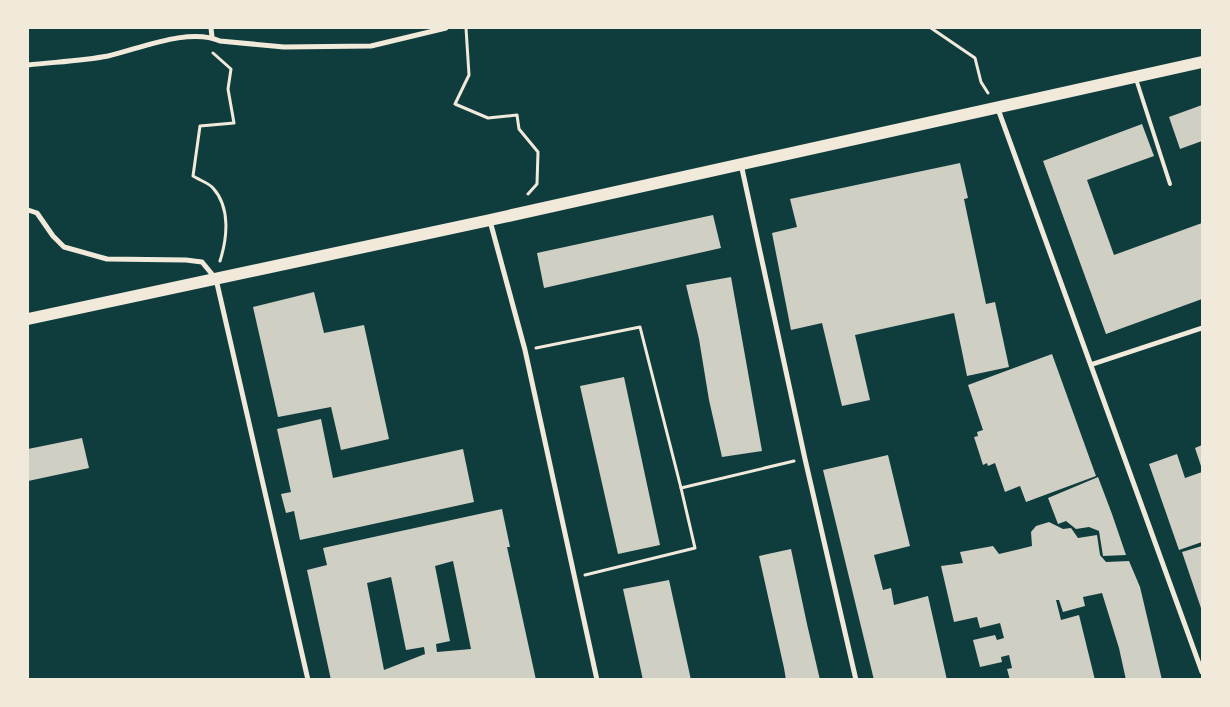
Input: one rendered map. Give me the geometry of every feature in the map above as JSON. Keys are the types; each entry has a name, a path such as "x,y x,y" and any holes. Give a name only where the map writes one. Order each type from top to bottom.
{"main road":[{"path":"28,319 490,220 741,163 998,109 1202,62"}],"street":[{"path":"212,28 212,37"},
{"path":"28,65 106,56 182,37 212,37 220,41 284,47 371,46 446,28"},
{"path":"998,109 1093,364 1202,672"},
{"path":"741,163 805,459 856,680"},
{"path":"28,210 37,213 53,236 64,247 107,259 202,262 216,278 308,680"},
{"path":"490,220 525,350 597,680"},
{"path":"1093,364 1202,328"}],"lane":[{"path":"1136,77 1170,184"}],"path":[{"path":"466,28 468,75 455,104 488,118 517,115 519,128 538,152 537,172"},
{"path":"931,28 975,58 981,82"},
{"path":"211,51 231,68 228,89 234,122 200,126 193,176 213,188 222,202 227,239 216,278"},
{"path":"525,350 640,327 695,548 575,577"},
{"path":"680,488 805,459"}],"building":[{"path":"1202,105 1202,141 1180,149 1169,117"},
{"path":"1142,124 1154,156 1087,180 1114,255 1202,223 1202,299 1106,334 1043,161"},
{"path":"960,163 968,198 964,199 986,304 995,302 1009,367 967,376 954,313 855,335 870,400 842,406 822,323 791,330 772,233 797,227 790,199"},
{"path":"713,215 721,248 544,288 537,253"},
{"path":"731,277 762,451 722,457 709,400 699,339 686,285"},
{"path":"314,292 324,333 364,325 389,439 341,450 331,407 278,417 253,307"},
{"path":"1052,354 1096,476 1026,502 1020,486 1005,492 995,463 988,466 987,463 983,465 974,437 978,436 977,432 983,430 968,385"},
{"path":"624,377 660,545 618,554 580,386"},
{"path":"321,419 333,478 463,449 474,502 300,540 294,511 286,513 281,494 291,492 277,429"},
{"path":"82,438 89,468 28,481 28,449"},
{"path":"1202,445 1202,469 1195,448"},
{"path":"1177,454 1185,478 1202,472 1202,542 1179,550 1149,464"},
{"path":"888,455 910,546 874,555 883,590 891,588 894,605 928,596 947,680 874,680 823,470"},
{"path":"1098,477 1126,555 1103,556 1099,531 1089,527 1076,529 1066,521 1058,524 1048,498"},
{"path":"502,509 510,547 507,547 536,680 331,680 307,570 327,565 323,548","holes":["453,561 471,649 437,652 436,644 450,641 435,566","391,577 406,650 424,647 425,654 384,670 367,583"]},
{"path":"1049,522 1063,529 1071,528 1078,538 1097,535 1100,555 1106,562 1129,561 1140,587 1162,680 1126,680 1119,648 1102,593 1083,597 1085,606 1063,612 1059,600 1056,600 1061,620 1079,615 1095,680 1010,680 1007,669 1012,668 1009,655 1001,657 1002,662 980,667 973,640 995,635 997,640 1004,638 1000,623 980,628 977,617 954,622 941,566 963,563 960,552 993,546 999,554 1032,546 1031,532 1036,526"},
{"path":"1202,546 1202,611 1182,552"},
{"path":"791,549 820,680 786,680 759,556"},
{"path":"669,580 691,680 643,680 623,589"}]}
